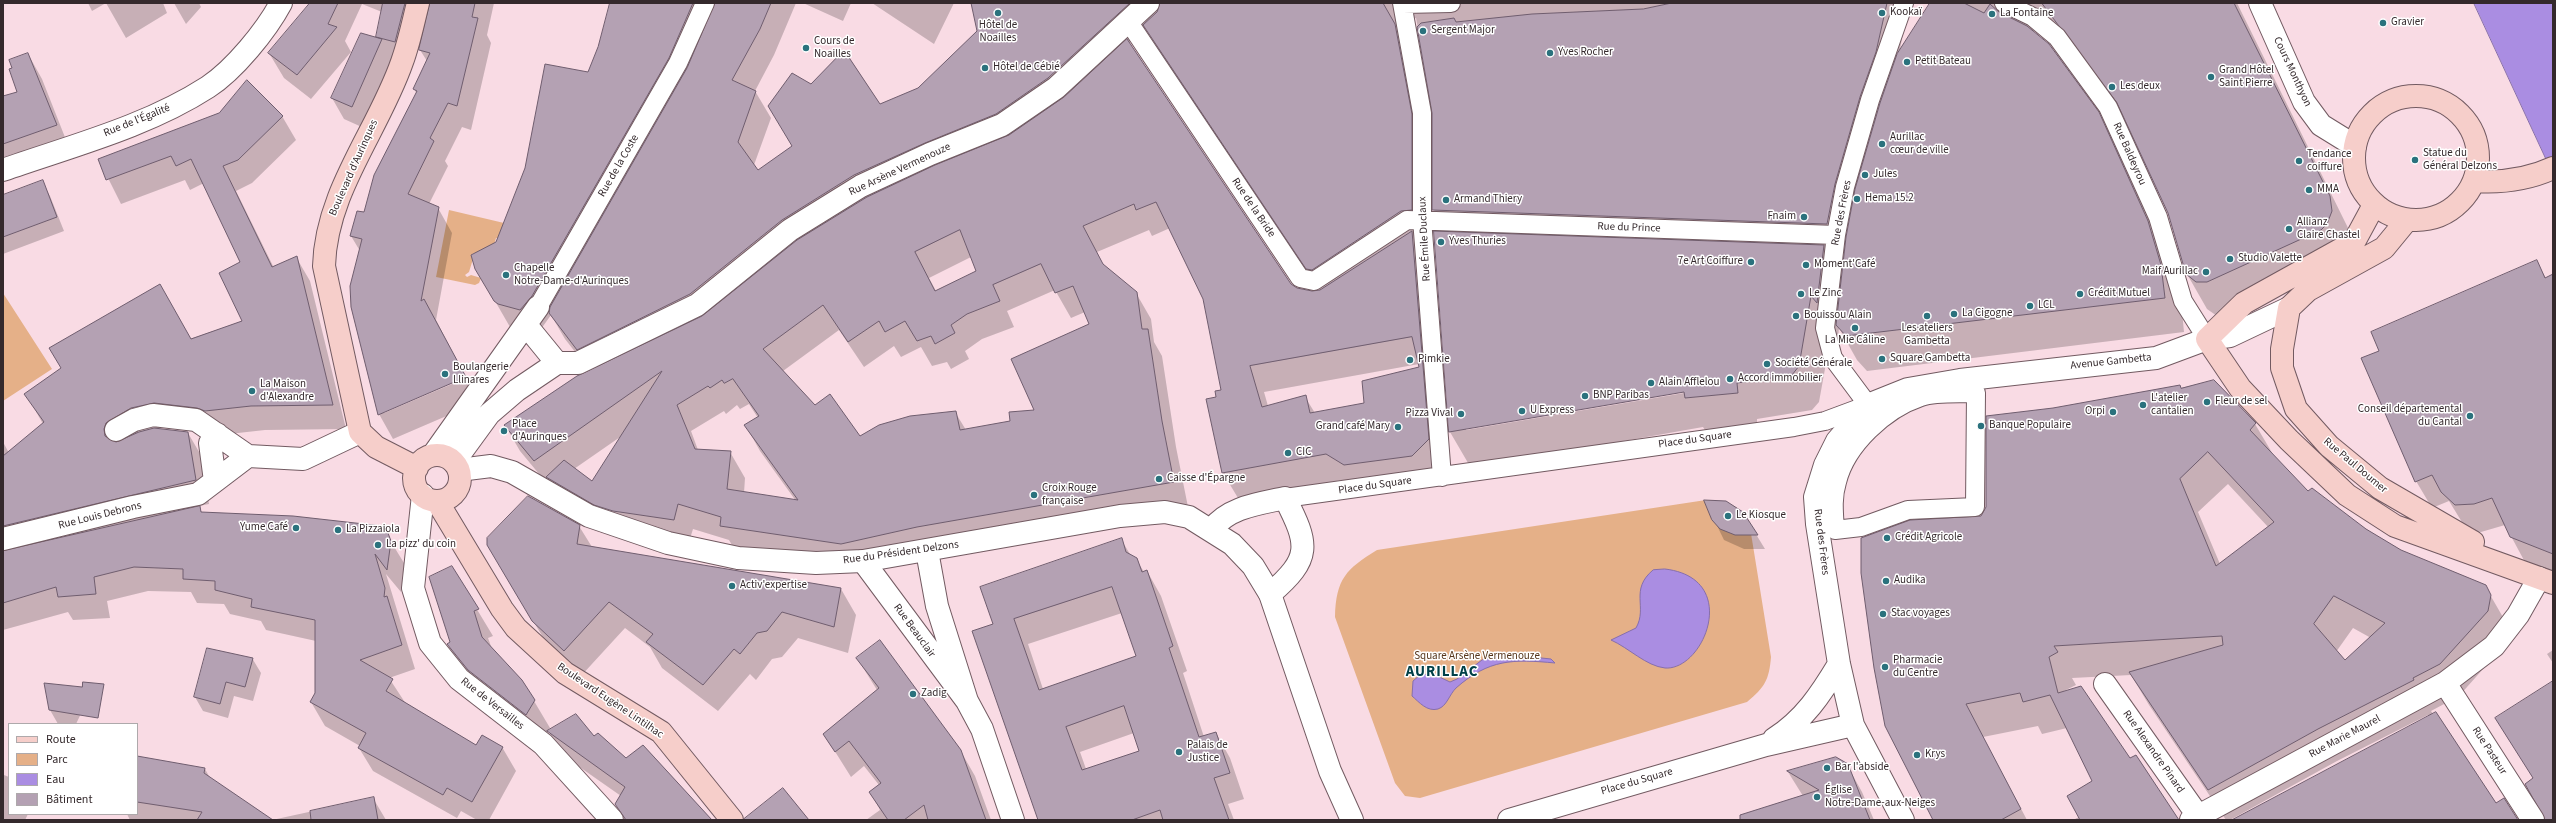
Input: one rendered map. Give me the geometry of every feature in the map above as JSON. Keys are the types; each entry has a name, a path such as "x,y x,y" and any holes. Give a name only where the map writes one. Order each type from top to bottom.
{"main road":[{"name":"Boulevard d'Aurinques","path":"360,432 330,301 324,266 325,242 334,208 402,63 418,3"},
{"path":"2422,96 2440,101 2456,111 2471,132 2476,143 2478,162 2474,181 2463,199 2447,212 2428,219 2407,220 2389,215 2374,204 2361,188 2354,167 2355,146 2361,129 2372,114 2387,103 2404,97 2422,96"},
{"path":"2474,181 2497,183 2544,172"},
{"name":"Avenue Gambetta","path":"2207,339 2244,303 2354,242 2374,204"},
{"path":"2289,308 2308,290 2384,248 2407,220"},
{"name":"Rue Paul Doumer","path":"2289,308 2282,349 2282,368 2296,410 2329,446 2380,488 2436,522 2546,580"},
{"path":"2207,339 2240,388 2289,440 2347,495 2395,526 2546,580"},
{"path":"360,432 376,447 425,461 440,455 457,466 460,484 457,490 445,500 430,498 415,483 425,461"},
{"name":"Boulevard Eugène Lintilhac","path":"430,498 516,628 565,673 661,732 732,820"}],"street":[{"name":"Rue de l'Égalité","path":"3,170 161,113 209,86 242,56 281,3"},
{"name":"Rue de la Coste","path":"425,461 538,307 678,63 705,3"},
{"name":"Rue Arsène Vermenouze","path":"557,363 578,363 697,305 790,230 861,186 930,154 1002,125 1056,88 1148,3"},
{"path":"1403,4 1451,3"},
{"name":"Rue des Frères","path":"1902,820 1853,726 1839,664 1817,524 1815,497 1824,465 1837,441 1868,405 1833,358 1825,328 1836,235 1845,187 1870,100 1904,3"},
{"name":"Rue Baldeyrou","path":"2004,3 2033,17 2057,37 2108,107 2158,218 2183,301 2207,339"},
{"name":"Cours Monthyon","path":"2260,3 2304,102 2321,125 2355,146"},
{"name":"Rue Émile Duclaux","path":"1403,4 1422,113 1422,219 1442,477"},
{"name":"Rue de la Bride","path":"1128,21 1300,278 1314,281 1407,220 1422,219"},
{"name":"Rue du Prince","path":"1422,219 1836,235"},
{"path":"2207,339 2230,336 2289,308"},
{"path":"457,466 489,414 517,390 557,363 526,325"},
{"name":"Avenue Gambetta","path":"1868,405 1908,389 1960,380 2156,358 2207,339"},
{"path":"1976,393 1975,506 1908,510 1861,527 1836,530 1833,507 1837,481 1847,459 1866,434 1885,418 1921,397 1976,393"},
{"name":"Place du Square","path":"1212,529 1221,518 1249,506 1285,498 1794,427 1825,421 1868,405"},
{"path":"116,430 134,420 153,415 196,420 248,456 303,459 360,432"},
{"path":"217,434 210,443 215,481 248,456"},
{"name":"Rue du Président Delzons","path":"457,466 491,466 512,472 596,519 668,543 738,558 816,563 863,561 1120,516 1165,512 1189,517 1212,529"},
{"name":"Rue Louis Debrons","path":"3,539 134,507 198,494 215,481"},
{"name":"Rue de Versailles","path":"430,498 413,588 430,643 459,679 543,744 612,820"},
{"path":"1270,594 1292,575 1304,550 1299,526 1285,498"},
{"path":"1212,529 1232,544 1253,566 1270,594 1330,771 1352,820"},
{"name":"Rue Beauclair","path":"927,551 937,606 967,700"},
{"name":"Rue Beauclair","path":"863,561 967,700 982,729 1014,820"},
{"name":"Rue Marie Maurel","path":"2197,819 2444,683 2494,646 2546,580"},
{"name":"Place du Square","path":"1766,745 1784,733 1809,709 1839,664"},
{"name":"Rue Pasteur","path":"2444,683 2533,820"},
{"name":"Rue Alexandre Pinard","path":"2105,684 2197,819"},
{"name":"Place du Square","path":"1508,820 1766,745 1853,726"}],"green space":[{"path":"449,210 504,223 503,240 496,238 492,253 476,257 474,253 471,255 473,259 469,272 465,275 467,277 471,275 481,278 479,283 475,285 436,277"},
{"path":"3,293 52,369 3,401"},
{"name":"Square Arsène Vermenouze","path":"1706,500 1731,504 1741,511 1749,521 1771,657 1769,672 1765,682 1758,692 1747,702 1420,798 1405,796 1395,783 1335,617 1338,593 1345,576 1350,570 1377,550"}],"water":[{"path":"2474,3 2552,3 2553,5 2553,174"},
{"path":"1665,569 1689,576 1703,589 1709,605 1708,623 1702,640 1692,655 1679,665 1665,668 1651,664 1611,640 1636,628 1640,613 1640,592 1642,585 1646,577 1653,570"},
{"path":"1504,654 1551,659 1555,663 1526,661 1502,663 1491,666 1468,678 1456,688 1441,708 1434,710 1420,704 1412,696 1413,681 1420,675 1433,674 1450,682 1457,679 1482,660"}],"building":[{"path":"310,3 338,3 328,24 337,27 297,75 268,53"},
{"path":"383,3 405,3 395,42 376,37"},
{"path":"430,3 475,3 472,17 478,18 457,106 448,103 430,138 434,141 408,194 439,207 421,301 424,299 466,377 378,415 351,307 350,286 362,239 350,236 357,211 364,212 374,175 417,91 413,89 430,53 419,50"},
{"path":"610,3 693,3 669,58 532,296 520,310 498,304 494,301 475,269 471,255 496,242 525,168 545,64 588,72 598,47"},
{"path":"715,3 771,3 760,29 732,80 756,91 738,142 758,170 792,146 768,106 792,73 811,84 844,50 880,104 918,88 977,31 971,3 1130,3 1048,78 996,114 925,143 854,175 782,220 690,294 577,350 549,313 550,307 687,68"},
{"path":"1160,3 1383,3 1395,24 1412,114 1412,210 1401,211 1312,270 1306,269 1143,25 1157,12"},
{"path":"1672,3 1887,3 1876,52 1860,97 1835,184 1827,224 1432,210 1432,113 1417,27 1421,23 1454,18 1456,22 1532,14 1643,9"},
{"path":"1930,3 1964,3 1984,13 1990,4 1999,12 2027,26 2049,44 2099,112 2148,221 2161,265 2165,298 1846,336 1836,325 1846,237 1855,189 1880,103 1897,54"},
{"path":"2042,3 2234,3 2330,196 2332,211 2327,224 2321,230 2207,282 2196,282 2186,274 2168,213 2117,103"},
{"path":"361,33 382,39 352,107 331,98"},
{"path":"1127,39 1291,284 1297,288 1312,291 1320,290 1412,231 1429,439 1412,456 1344,465 1326,454 1222,473 1206,399 1216,397 1215,391 1221,390 1203,299 1156,202 1136,210 1134,204 1083,226 1103,264 1137,292 1142,329 1148,329 1162,421 1174,482 917,527 841,544 720,526 721,517 678,504 674,520 613,511 594,505 546,477 564,460 592,481 662,371 534,461 504,425 577,376 702,316 797,240 867,197 935,165 1009,135 1064,97","holes":["960,230 976,271 935,291 915,252","1041,264 1055,293 1073,286 1089,324 1011,359 1034,410 1009,412 1010,421 960,430 956,411 910,416 879,425 860,436 830,394 815,405 763,349 823,305 848,342 879,321 885,332 905,321 917,341 931,336 935,344 955,333 951,325 967,314 1000,301 993,285","1412,337 1419,367 1362,381 1364,403 1310,413 1306,395 1262,407 1250,366","733,379 759,416 744,425 798,500 727,489 731,451 695,449 677,405 708,386 710,388 722,380 724,383"]},
{"path":"28,53 57,125 3,144 3,96 17,92 9,69 12,68 9,60"},
{"path":"247,80 283,116 238,160 223,166 272,267 297,256 333,405 251,406 205,411 197,408 154,403 131,408 106,423 104,429 105,436 116,442 139,432 154,428 188,432 196,480 3,526 3,456 44,422 24,394 61,368 49,348 160,284 191,339 242,321 219,273 240,262 191,159 176,166 171,156 106,180 98,159 219,113"},
{"path":"43,180 57,217 3,237 3,195"},
{"path":"1434,231 1824,245 1817,303 1811,296 1799,366 1792,375 1737,383 1738,393 1685,398 1684,392 1449,432"},
{"name":"Conseil départemental du Cantal","path":"2537,260 2545,278 2553,274 2553,554 2510,537 2492,498 2474,504 2455,505 2441,492 2432,475 2415,482 2361,358 2379,351 2371,332"},
{"path":"2214,380 2256,423 2250,430 2308,491 2312,488 2366,529 2401,550 2486,585 2491,595 2488,611 2440,664 2413,678 2414,680 2318,729 2208,790 2129,672 2223,645 2222,636 2054,646 2058,652 2049,657 2058,693 2081,686 2130,758 2136,755 2179,820 2080,820 2067,796 2092,781 2050,695 2023,702 2020,693 1966,704 2021,809 2001,820 1933,820 1885,726 1874,668 1861,573 1861,538 1910,520 1981,516 1986,507 1986,416 2053,408 2180,385 2181,388","holes":["2208,452 2274,522 2216,566 2180,479","2334,596 2385,623 2345,660 2314,624"]},
{"path":"528,496 580,525 577,544 841,588 834,627 782,612 767,631 757,633 740,654 734,649 703,685 646,642 653,634 609,602 564,651 532,621 487,545 487,538"},
{"name":"Le Kiosque","path":"1704,500 1726,501 1743,512 1758,535 1735,535 1720,529 1712,520"},
{"path":"200,506 201,512 293,516 382,526 388,533 391,541 387,570 375,554 385,588 384,597 387,596 402,645 360,660 393,679 386,691 476,745 482,735 503,747 472,802 447,788 443,795 358,748 366,733 310,702 315,693 315,620 251,607 252,599 215,590 215,581 183,579 183,569 134,567 94,577 96,594 58,597 56,587 3,603 3,551"},
{"path":"1122,538 1126,552 1137,558 1142,572 1147,570 1173,646 1169,648 1199,737 1216,732 1230,773 1214,778 1229,820 1163,820 1160,810 1132,820 1038,820 972,631 993,624 980,587","holes":["1112,587 1136,656 1039,690 1014,619","1124,706 1139,751 1082,770 1066,727"]},
{"path":"452,566 479,609 474,611 482,637 522,680 535,700 526,715 468,670 447,644 450,642 429,577"},
{"path":"880,640 961,750 986,820 928,820 924,805 904,820 888,820 869,792 881,783 849,741 835,752 823,734 879,688 856,658"},
{"path":"207,648 253,658 245,687 226,682 220,704 194,697"},
{"path":"2553,681 2553,820 2545,820 2525,784 2533,778 2495,718"},
{"path":"83,682 104,684 98,718 49,710 44,683 82,687"},
{"path":"2436,712 2496,803 2504,798 2518,820 2232,820"},
{"path":"576,714 594,736 598,733 626,758 643,745 712,820 626,820 615,804 625,787 547,731"},
{"path":"138,756 205,768 204,773 273,820 197,820 202,812 138,802"},
{"path":"1836,757 1848,764 1870,820 1740,820 1740,815 1819,790 1787,771"},
{"path":"783,788 809,820 744,820 744,819"},
{"path":"374,797 378,820 311,820 310,811"}],"place":[{"name":"Hôtel de Noailles","path":"998,13"},
{"name":"Kookaï","path":"1882,13"},
{"name":"La Fontaine","path":"1992,14"},
{"name":"Gravier","path":"2383,23"},
{"name":"Sergent Major","path":"1423,31"},
{"name":"Cours de Noailles","path":"806,48"},
{"name":"Yves Rocher","path":"1550,53"},
{"name":"Petit Bateau","path":"1907,62"},
{"name":"Hôtel de Cébié","path":"985,68"},
{"name":"Grand Hôtel Saint Pierre","path":"2211,77"},
{"name":"Les deux","path":"2112,87"},
{"name":"Aurillac cœur de ville","path":"1882,144"},
{"name":"Statue du Général Delzons","path":"2415,160"},
{"name":"Tendance coiffure","path":"2299,161"},
{"name":"Jules","path":"1865,175"},
{"name":"MMA","path":"2309,190"},
{"name":"Hema 15.2","path":"1857,199"},
{"name":"Armand Thiery","path":"1446,200"},
{"name":"Fnaim","path":"1804,217"},
{"name":"Allianz Claire Chastel","path":"2289,229"},
{"name":"Yves Thuries","path":"1441,242"},
{"name":"Studio Valette","path":"2230,259"},
{"name":"7e Art Coiffure","path":"1751,262"},
{"name":"Moment'Café","path":"1806,265"},
{"name":"Maif Aurillac","path":"2206,272"},
{"name":"Chapelle Notre-Dame-d'Aurinques","path":"506,275"},
{"name":"Le Zinc","path":"1801,294"},
{"name":"Crédit Mutuel","path":"2080,294"},
{"name":"LCL","path":"2030,306"},
{"name":"La Cigogne","path":"1954,314"},
{"name":"Bouissou Alain","path":"1796,316"},
{"name":"Les ateliers Gambetta","path":"1927,316"},
{"name":"La Mie Câline","path":"1855,328"},
{"name":"Square Gambetta","path":"1882,359"},
{"name":"Pimkie","path":"1410,360"},
{"name":"Société Générale","path":"1767,364"},
{"name":"Boulangerie Llinares","path":"445,374"},
{"name":"Accord immobilier","path":"1730,379"},
{"name":"Alain Afflelou","path":"1651,383"},
{"name":"La Maison d'Alexandre","path":"252,391"},
{"name":"BNP Paribas","path":"1585,396"},
{"name":"Fleur de sel","path":"2207,402"},
{"name":"L'atelier cantalien","path":"2143,405"},
{"name":"U Express","path":"1522,411"},
{"name":"Orpi","path":"2113,412"},
{"name":"Pizza Vival","path":"1461,414"},
{"name":"Conseil départemental du Cantal","path":"2470,416"},
{"name":"Banque Populaire","path":"1981,426"},
{"name":"Grand café Mary","path":"1398,427"},
{"name":"Place d'Aurinques","path":"504,431"},
{"name":"CIC","path":"1288,453"},
{"name":"Caisse d'Épargne","path":"1159,479"},
{"name":"Croix Rouge française","path":"1034,495"},
{"name":"Le Kiosque","path":"1728,516"},
{"name":"Yume Café","path":"296,528"},
{"name":"La Pizzaiola","path":"338,530"},
{"name":"Crédit Agricole","path":"1887,538"},
{"name":"La pizz' du coin","path":"378,545"},
{"name":"Audika","path":"1886,581"},
{"name":"Activ'expertise","path":"732,586"},
{"name":"Stac voyages","path":"1883,614"},
{"name":"Pharmacie du Centre","path":"1885,667"},
{"name":"Zadig","path":"913,694"},
{"name":"Palais de Justice","path":"1179,752"},
{"name":"Krys","path":"1917,755"},
{"name":"Bar l'abside","path":"1827,768"},
{"name":"Église Notre-Dame-aux-Neiges","path":"1817,797"}],"district":[{"name":"AURILLAC","path":"1442,673"}]}
